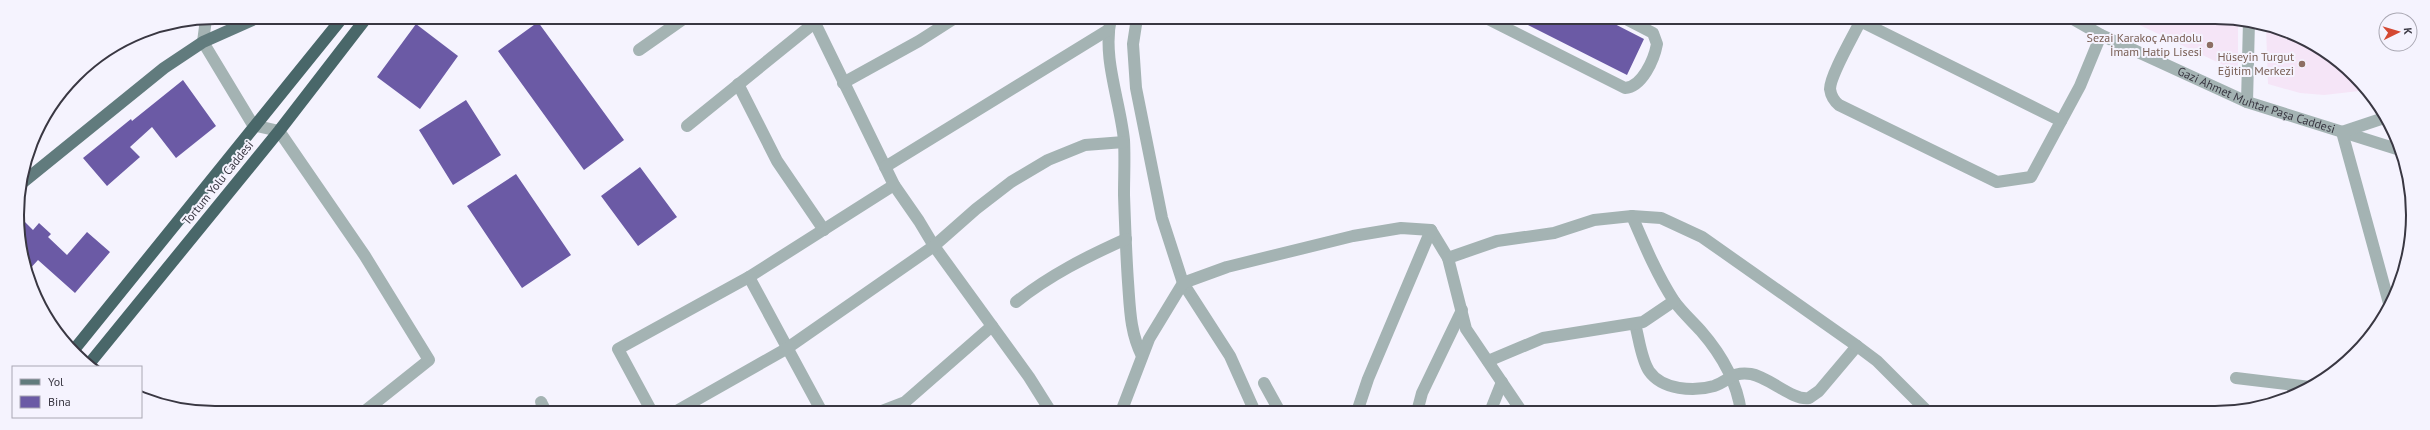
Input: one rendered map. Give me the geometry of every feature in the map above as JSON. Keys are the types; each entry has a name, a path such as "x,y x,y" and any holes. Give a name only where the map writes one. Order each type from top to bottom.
{"highway":[{"name":"Tortum Yolu Caddesi","path":"77,347 253,125 337,24"},
{"name":"Tortum Yolu Caddesi","path":"91,361 279,131 362,24"}],"main road":[{"path":"28,178 164,68 203,42 243,24"}],"street":[{"path":"205,24 203,42 253,125 279,131 365,256 430,360 371,406"},
{"path":"639,50 676,24"},
{"path":"687,126 807,24"},
{"path":"814,24 894,185 934,246 992,326 1047,406"},
{"path":"843,83 919,41 945,24"},
{"path":"1110,24 1108,30 1111,67 1120,108 1124,142 1126,239 1130,320 1134,340 1142,356"},
{"path":"1136,24 1133,44 1136,88 1162,218 1183,283 1230,356 1252,406"},
{"path":"1498,24 1625,88 1629,88 1640,82 1657,44 1653,33 1636,24"},
{"path":"1859,24 1832,82 1831,95 1839,105 1997,182 2031,177 2080,86 2101,35"},
{"path":"1869,24 2061,122"},
{"name":"Gazi Ahmet Muhtar Paşa Caddesi","path":"2083,24 2101,35 2247,102 2393,148"},
{"path":"2247,102 2249,27"},
{"path":"885,167 1108,30"},
{"path":"738,84 777,161 824,230"},
{"path":"2380,119 2342,132 2387,297"},
{"path":"686,406 786,349 934,246 976,209 1011,182 1048,160 1085,145 1124,142"},
{"path":"649,406 618,349 749,277 894,185"},
{"path":"1632,216 1645,247 1674,301 1702,333 1731,375 1739,396 1740,406"},
{"path":"1448,258 1497,241 1554,233 1594,220 1632,216 1661,218 1702,237 1857,346 1877,361 1922,406"},
{"path":"1123,406 1142,356 1160,319 1183,283 1227,267 1353,236 1400,228 1431,230"},
{"path":"1431,230 1448,258 1466,329 1518,406"},
{"path":"1359,406 1368,379 1431,230"},
{"path":"1016,302 1043,281 1076,262 1126,239"},
{"path":"749,277 786,349 819,406"},
{"path":"1488,361 1543,338 1643,322 1674,301"},
{"path":"1419,406 1422,393 1462,310"},
{"path":"1635,324 1648,370 1657,379 1673,387 1698,388 1720,383 1731,375 1745,374 1758,376 1800,397 1809,398 1820,391 1857,346"},
{"path":"895,406 905,402 992,326"},
{"path":"2236,378 2300,386"},
{"path":"1492,406 1502,382"},
{"path":"1264,383 1277,406"}],"shaded area":[{"name":"Sezai Karakoç Anadolu İmam Hatip Lisesi","path":"2137,24 2227,24 2238,26 2238,72"},
{"name":"Hüseyin Turgut Eğitim Merkezi","path":"2266,32 2288,39 2321,56 2341,71 2360,91 2324,95 2300,93 2268,84"}],"building":[{"path":"416,24 458,56 420,109 377,77"},
{"path":"535,24 539,24 624,140 584,170 498,51"},
{"path":"1526,24 1615,24 1644,39 1627,75"},
{"path":"183,80 216,126 176,158 152,127 130,147 140,157 107,186 83,158 131,119 132,121"},
{"path":"466,100 501,155 453,185 419,130"},
{"path":"640,167 677,217 638,246 601,196"},
{"path":"516,174 571,255 522,288 467,206"},
{"path":"24,221 33,230 39,223 51,234 48,237 67,255 87,232 110,252 75,293 38,260 32,267"}],"place":[{"name":"Sezai Karakoç Anadolu İmam Hatip Lisesi","path":"2210,45"},
{"name":"Hüseyin Turgut Eğitim Merkezi","path":"2302,64"}]}
